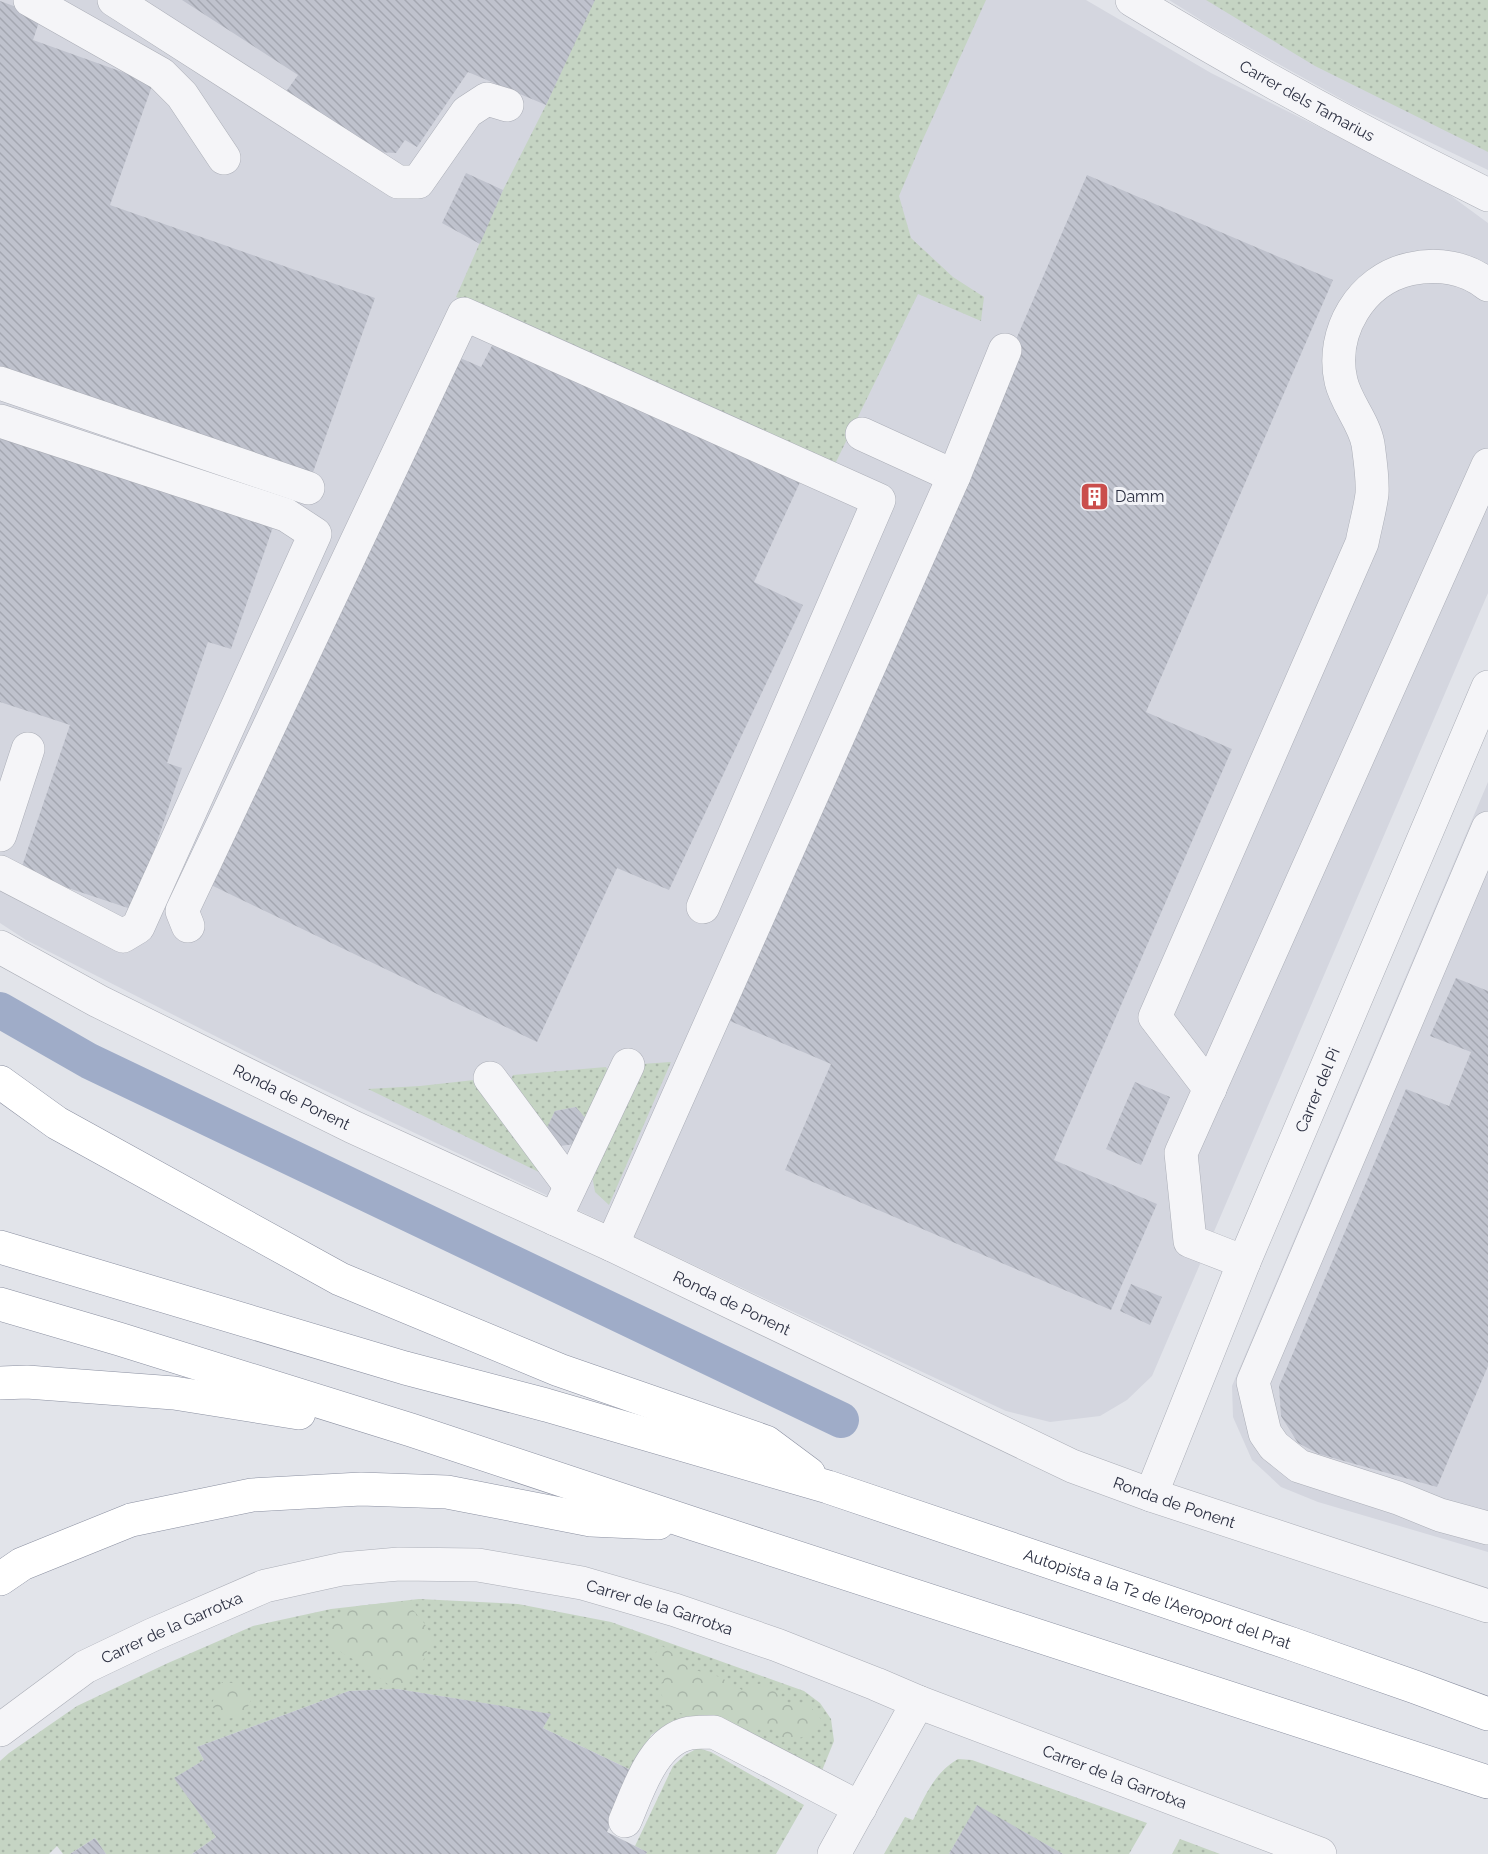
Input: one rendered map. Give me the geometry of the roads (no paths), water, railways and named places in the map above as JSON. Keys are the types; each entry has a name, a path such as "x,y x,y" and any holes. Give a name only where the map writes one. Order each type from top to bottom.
{"highway":[{"path":"0,1082 57,1123 340,1280 559,1370 766,1442 828,1487"},
{"path":"0,1247 382,1362 546,1405 828,1487"},
{"path":"0,1304 411,1430 1488,1782"},
{"path":"0,1383 27,1382 174,1393 411,1430"},
{"name":"Autopista a la T2 de l'Aeroport del Prat","path":"828,1487 1292,1644 1488,1714"},
{"path":"0,1579 22,1564 131,1520 252,1495 361,1489 447,1492 591,1521 694,1524"}],"street":[{"path":"30,0 160,74 182,95 224,158"},
{"path":"114,0 398,182 418,182 467,112 487,99 507,105"},
{"name":"Carrer dels Tamarius","path":"1132,0 1183,32 1295,94 1488,195"},
{"path":"1210,1089 1155,1017 1362,543 1372,492 1368,441 1341,382 1338,359 1342,336 1351,314 1364,295 1383,280 1402,271 1444,266 1464,272 1488,285"},
{"path":"188,926 182,911 464,314 879,500 703,907"},
{"path":"612,1245 954,477 1005,350"},
{"path":"0,383 308,488"},
{"path":"0,421 286,515 315,534 138,927 123,936 0,872"},
{"path":"862,434 954,477"},
{"path":"1244,1263 1190,1241 1181,1153 1488,465"},
{"name":"Carrer del Pi","path":"1151,1495 1244,1263 1488,687"},
{"path":"0,835 28,748"},
{"path":"1488,828 1253,1382 1265,1433 1274,1446 1299,1466 1398,1498 1440,1515 1488,1528"},
{"name":"Ronda de Ponent","path":"0,947 98,1001 353,1128 612,1245 1072,1466 1151,1495 1488,1606"},
{"path":"555,1219 628,1065"},
{"path":"490,1078 570,1186"},
{"name":"Carrer de la Garrotxa","path":"0,1730 85,1667 265,1586 342,1569 399,1564 478,1564 582,1583 675,1610 777,1645 918,1702 1320,1854"},
{"path":"834,1854 918,1702"},
{"path":"625,1821 652,1760 668,1744 689,1733 714,1732 860,1808"}],"waterway":[{"path":"0,1010 89,1061 841,1420"}],"place":[{"name":"Damm","path":"1094,496"}]}
